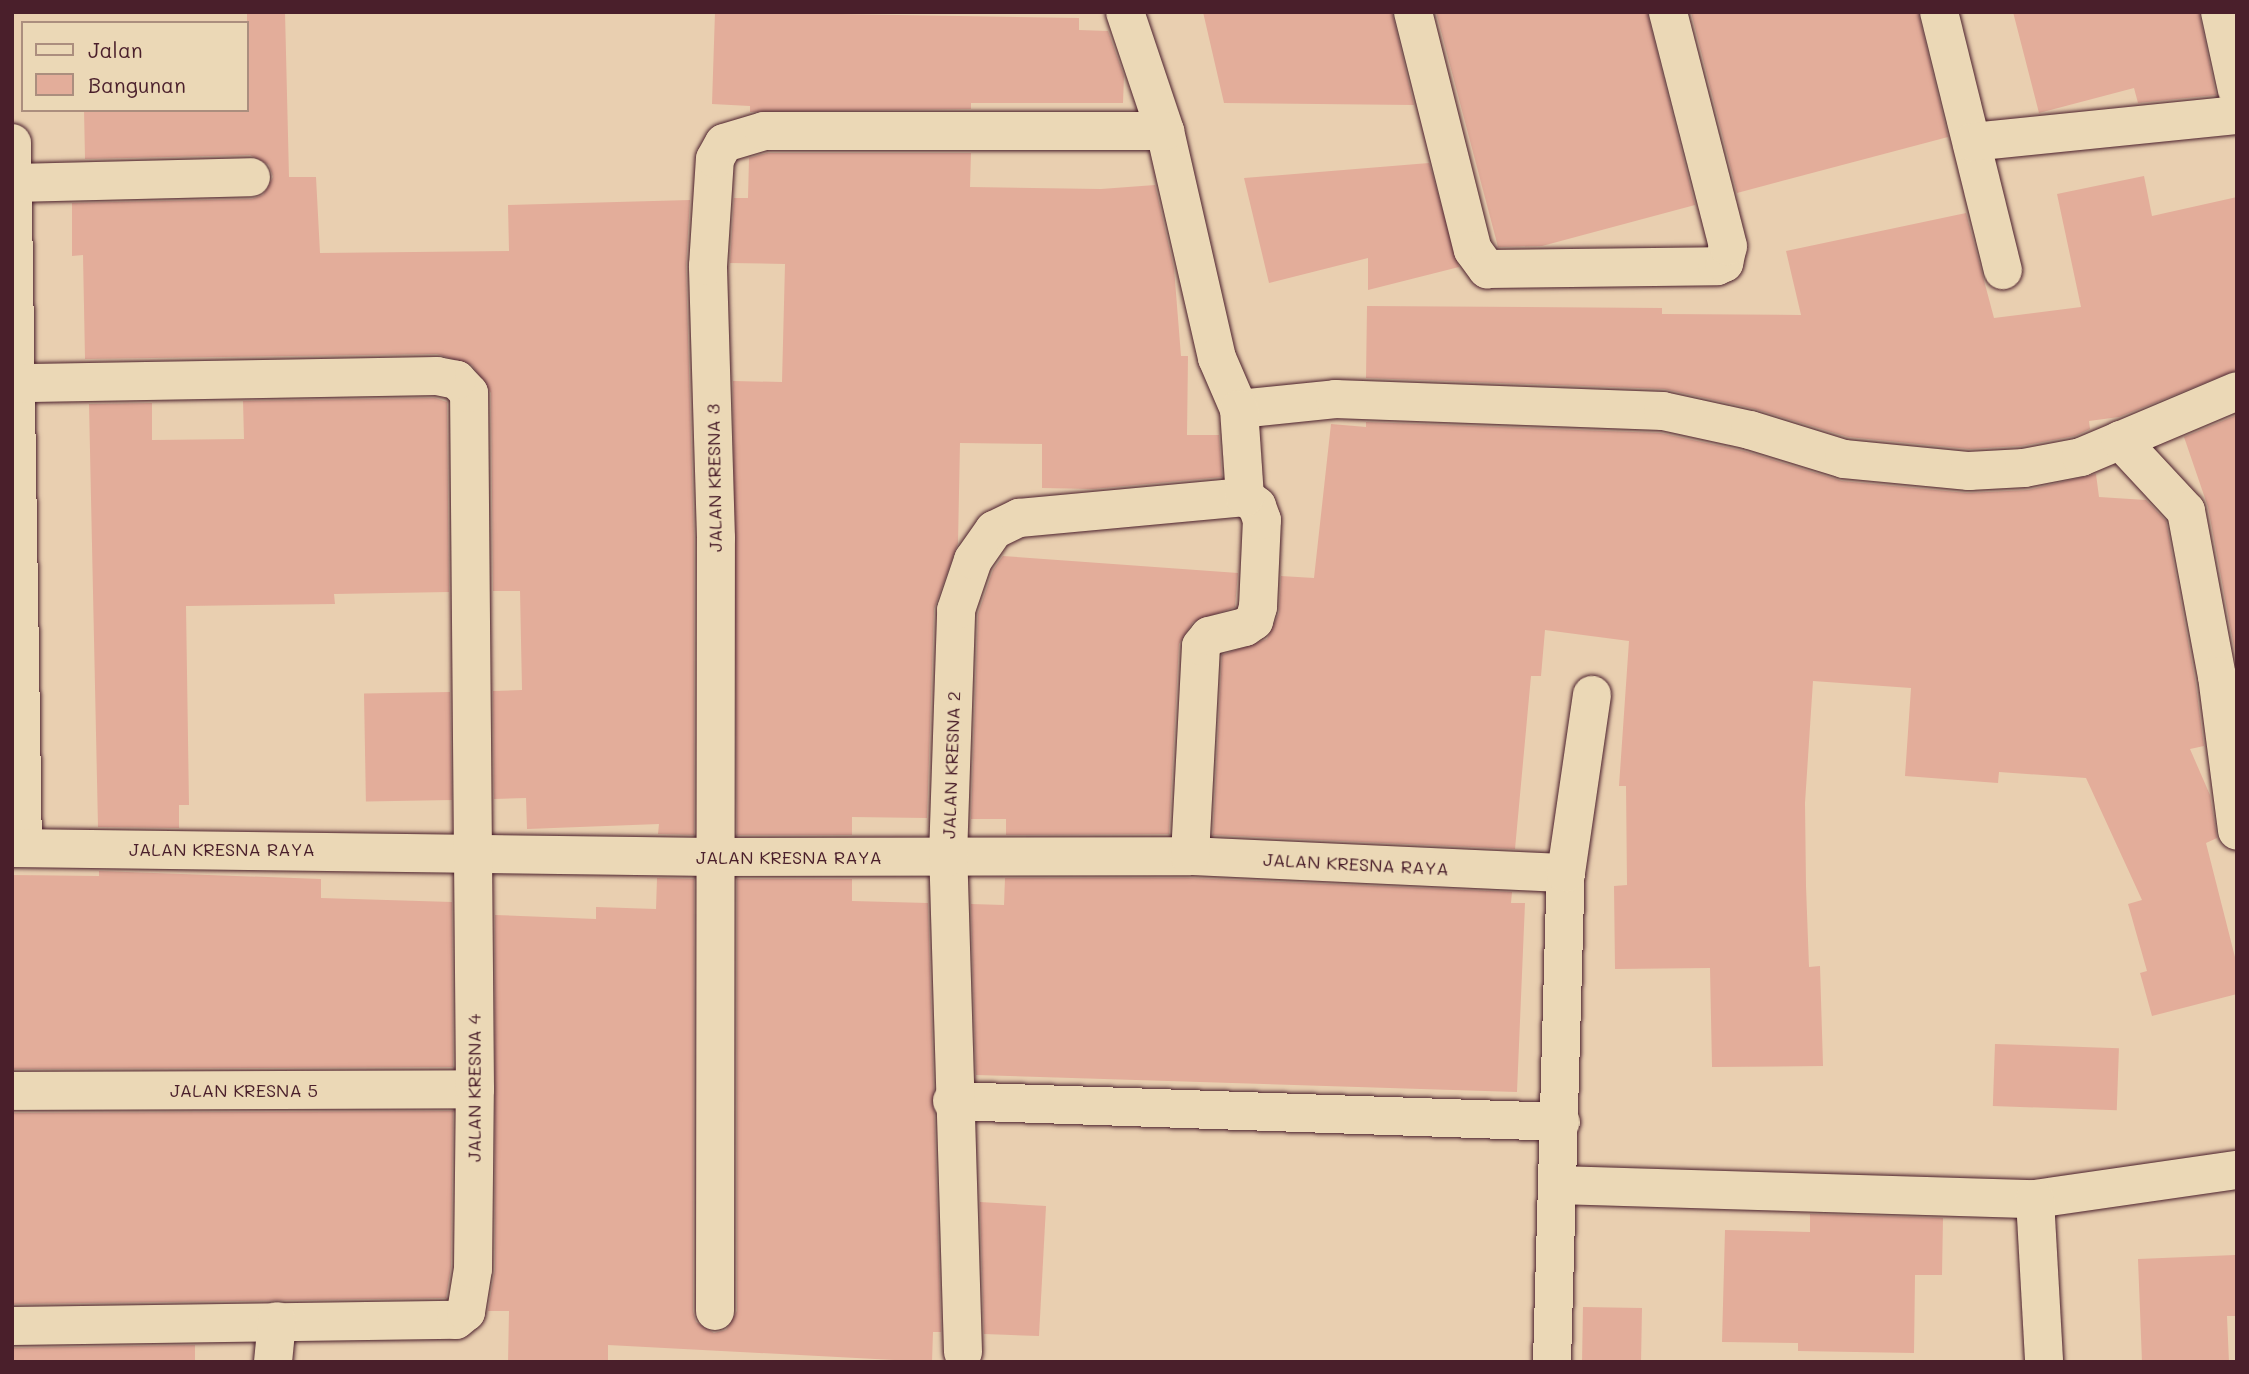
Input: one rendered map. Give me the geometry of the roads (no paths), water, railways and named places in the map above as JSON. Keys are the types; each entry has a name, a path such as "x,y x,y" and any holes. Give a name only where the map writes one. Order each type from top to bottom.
{"street":[{"path":"1125,12 1165,131 1217,358 1239,409 1245,497 1257,506 1262,520 1258,607 1254,621 1245,627 1209,636 1201,646 1190,856"},
{"path":"1413,12 1473,250 1487,269 1717,266 1724,263 1728,246 1668,12"},
{"path":"1939,12 2003,270"},
{"path":"2220,12 2237,90"},
{"path":"1972,142 2237,115"},
{"name":"JALAN KRESNA 3","path":"715,1311 713,858 716,538 709,252 716,159 724,143 764,131 1165,131"},
{"path":"12,144 18,848"},
{"path":"13,183 251,177"},
{"name":"JALAN KRESNA 4","path":"16,383 436,376 457,380 463,386 471,407 471,851 475,1089 473,1269 466,1312 456,1320 276,1321"},
{"path":"1239,409 1335,399 1662,411 1750,430 1844,459 1969,471 2024,468 2081,457 2237,391"},
{"path":"2120,440 2186,511 2217,677 2237,831"},
{"name":"JALAN KRESNA 2","path":"962,1352 952,1101 948,857 956,610 973,560 994,530 1040,514 1245,497"},
{"path":"1552,1362 1561,1122 1566,873 1592,695"},
{"name":"JALAN KRESNA RAYA","path":"18,848 471,851 713,858 1190,856 1566,873"},
{"name":"JALAN KRESNA 5","path":"12,1091 475,1089"},
{"path":"952,1101 1561,1122"},
{"path":"1557,1185 2035,1199 2237,1170"},
{"path":"2035,1199 2044,1362"},
{"path":"12,1326 276,1321 273,1362"}]}
